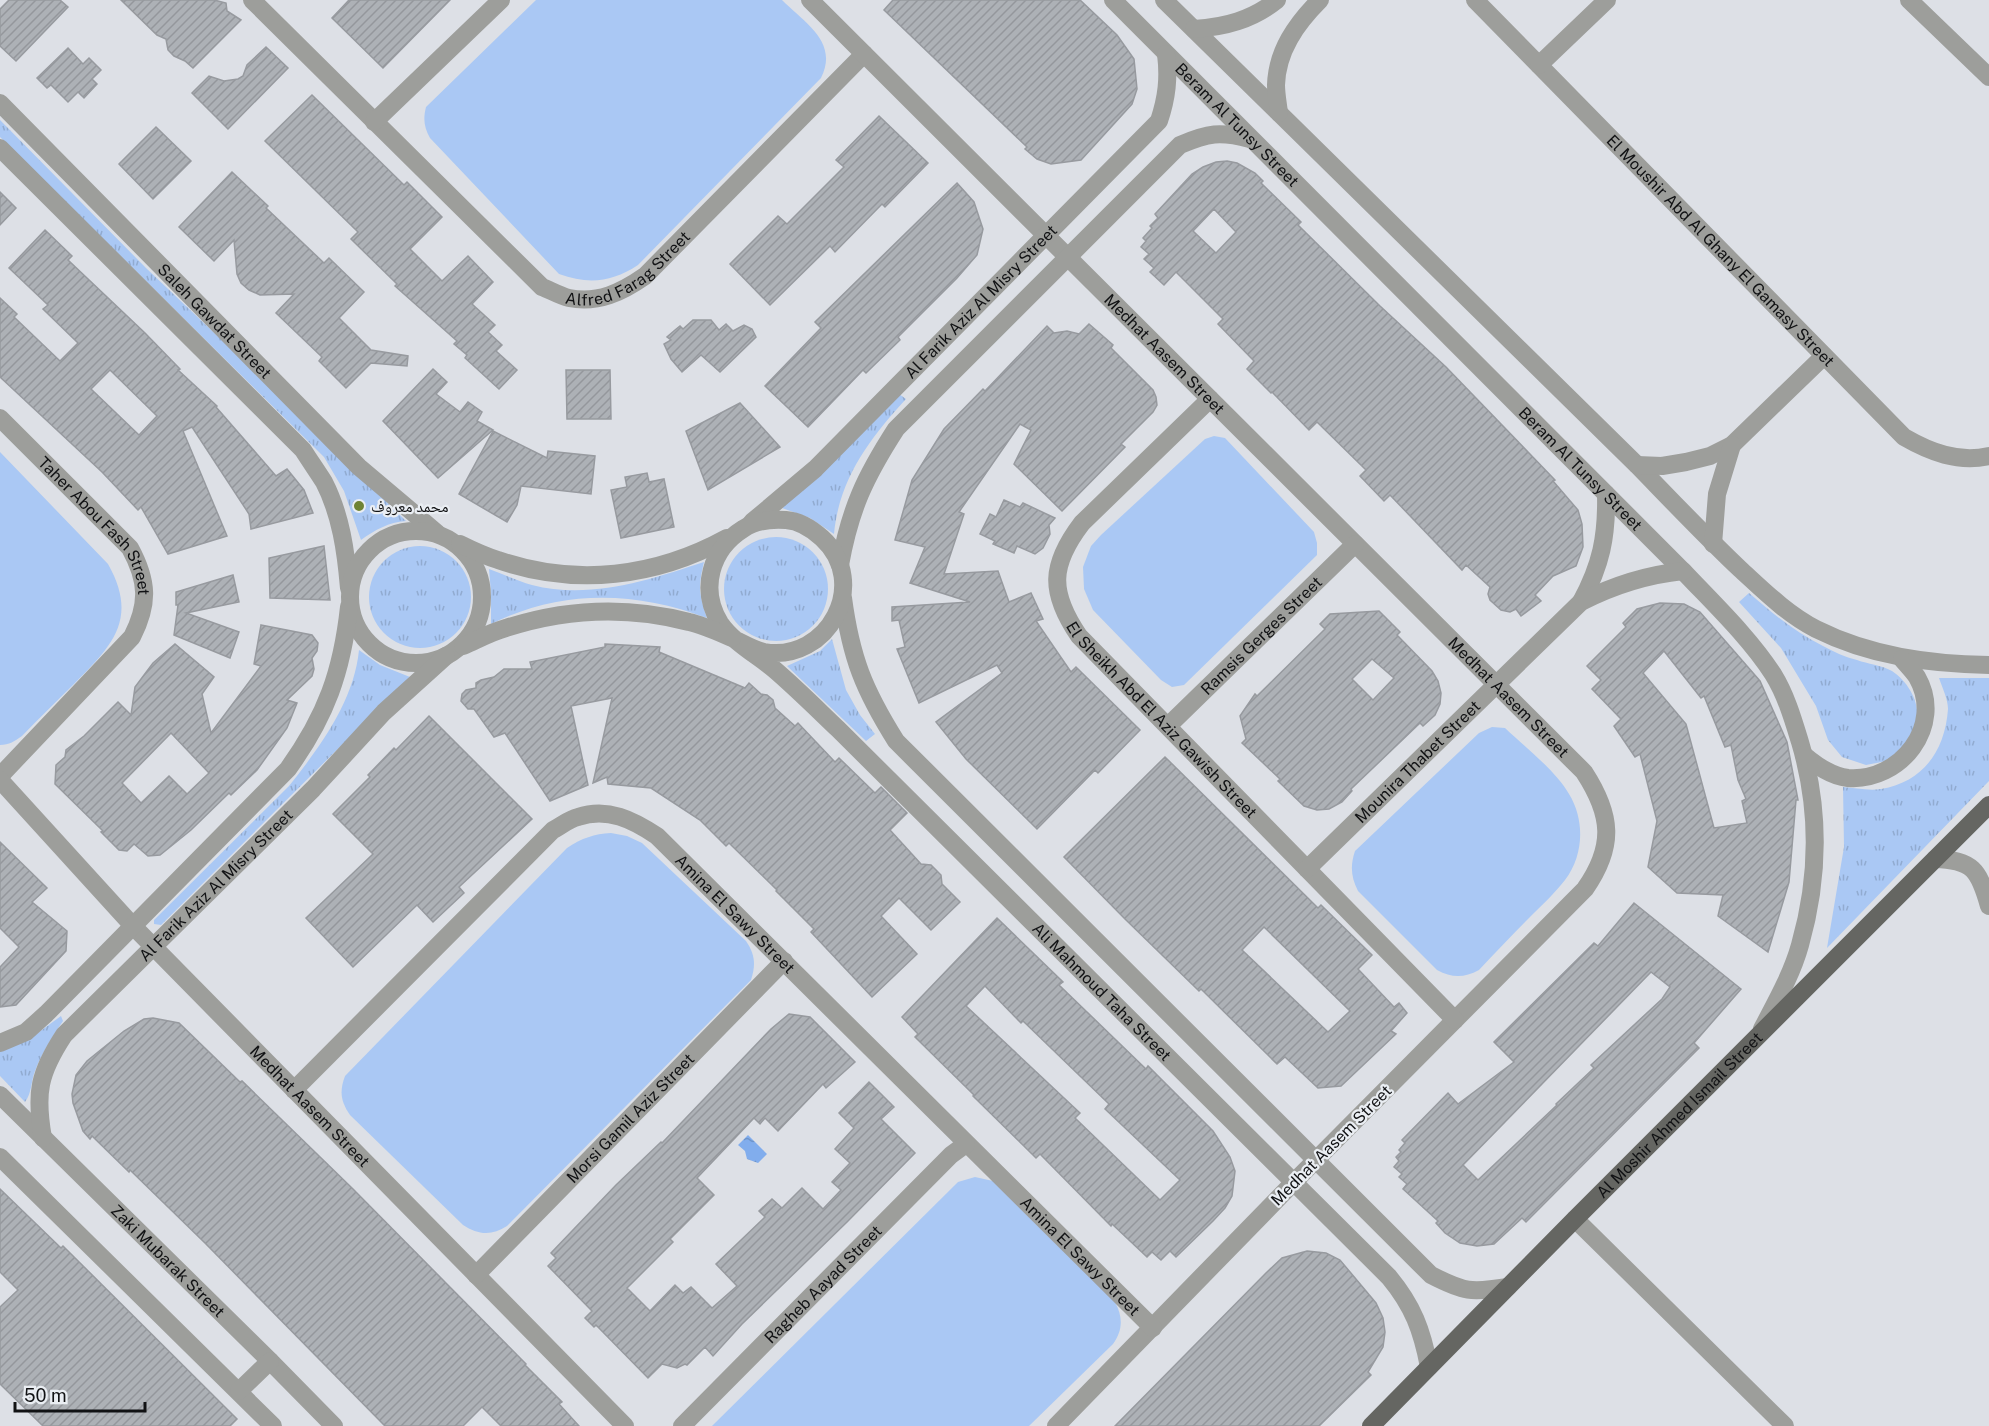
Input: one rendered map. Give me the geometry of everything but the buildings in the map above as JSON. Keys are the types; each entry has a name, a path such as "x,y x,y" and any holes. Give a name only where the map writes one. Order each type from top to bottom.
{"main road":[{"name":"Al Moshir Ahmed Ismail Street","path":"1371,1426 1989,805"}],"street":[{"name":"Alfred Farag Street","path":"252,0 542,287 568,298 597,299 625,290 645,276 864,54"},
{"path":"374,122 501,0"},
{"name":"Medhat Aasem Street","path":"810,0 1584,772 1598,794 1606,819 1606,846 1598,870 1585,889 1315,1160 1056,1426"},
{"name":"Beram Al Tunsy Street","path":"1113,0 1683,571 1747,638 1774,676 1791,715 1803,755 1813,802 1815,851 1811,900 1800,947 1779,998 1758,1036"},
{"path":"1164,0 1637,465 1713,544 1778,605 1816,628 1859,646 1902,659 1951,665 1989,665"},
{"path":"1194,29 1219,27 1243,21 1266,9 1277,0"},
{"path":"1279,113 1276,86 1280,58 1292,32 1320,0"},
{"name":"El Moushir Abd Al Ghany El Gamasy Street","path":"1475,0 1904,437 1928,450 1953,457 1989,456"},
{"path":"1539,65 1607,0"},
{"path":"1910,0 1989,77"},
{"name":"Al Farik Aziz Al Misry Street","path":"748,525 814,469 1159,121 1166,99 1169,76 1166,54"},
{"name":"Saleh Gawdat Street","path":"0,103 359,467 437,533"},
{"name":"Al Farik Aziz Al Misry Street","path":"840,565 847,529 859,494 875,460 896,429 1180,145 1203,135 1228,133 1252,140"},
{"name":"Saleh Gawdat Street","path":"0,148 303,450 324,484 339,522 346,551 349,588"},
{"path":"1637,465 1662,466 1686,462 1710,456 1732,446 1824,356"},
{"name":"El Sheikh Abd El Aziz Gawish Street","path":"1210,399 1082,523 1067,543 1058,566 1058,591 1065,615 1079,636 1455,1020"},
{"name":"Taher Abou Fash Street","path":"0,418 130,548 139,564 144,582 145,601 141,620 132,637 0,778"},
{"path":"1713,544 1717,494 1732,446"},
{"name":"Mounira Thabet Street","path":"1581,602 1594,577 1602,550 1606,523 1606,494"},
{"path":"454,542 471,559 481,581 483,605 476,627 454,651 422,664 397,661 375,650 358,631 350,608 349,588 357,566 371,547 391,535 414,530 437,533 499,561 536,570 594,576 642,571 673,563 703,551 748,525 770,519 792,521 813,530 830,545 840,565 844,581 843,597 833,622 814,641 790,652 763,652 736,640 720,624 712,606 709,587 711,568 719,551 731,536"},
{"name":"Ramsis Gerges Street","path":"1168,726 1355,544"},
{"name":"Mounira Thabet Street","path":"1307,869 1581,602 1630,580 1683,571"},
{"name":"Ali Mahmoud Taha Street","path":"843,597 848,636 859,673 875,708 896,741 1431,1275 1453,1286 1477,1292 1508,1287"},
{"name":"Al Farik Aziz Al Misry Street","path":"0,1043 26,1032 46,1014 288,769 308,740 337,676 350,608"},
{"name":"Al Farik Aziz Al Misry Street","path":"43,1138 38,1111 40,1083 49,1058 64,1035 313,789 384,712 454,651 504,628 550,616 596,611 643,613 690,622 736,640"},
{"name":"Ali Mahmoud Taha Street","path":"736,640 773,669 830,721 1389,1277 1404,1295 1416,1318 1429,1367"},
{"path":"1803,755 1823,770 1847,778 1872,777 1894,767 1912,749 1923,727 1924,702 1920,687 1917,679 1902,659"},
{"name":"Medhat Aasem Street","path":"0,778 153,947 625,1426"},
{"name":"Amina El Sawy Street","path":"294,1090 553,830 578,816 607,813 635,821 657,836 1153,1328"},
{"path":"1935,859 1957,860 1973,868 1984,888 1989,906"},
{"name":"Morsi Gamil Aziz Street","path":"476,1275 784,962"},
{"name":"Zaki Mubarak Street","path":"0,1095 334,1426"},
{"name":"Ragheb Aayad Street","path":"682,1426 951,1155 966,1144"},
{"path":"1,1160 273,1426"},
{"path":"1575,1219 1785,1426"},
{"path":"239,1391 270,1361"}],"green space":[{"path":"536,0 782,0 817,34 826,54 825,65 821,78 638,265 609,278 580,280 559,274 430,138 426,130 426,107"},
{"path":"0,120 146,268 406,521 382,527 361,540 344,491 324,457 0,137"},
{"path":"899,394 906,399 869,444 849,477 837,514 834,534 810,518 782,508"},
{"path":"1214,436 1225,438 1314,532 1317,555 1184,685 1172,687 1161,680 1093,610 1084,589 1083,567 1091,546 1101,535 1205,439"},
{"path":"0,452 108,564 117,583 121,601 121,616 110,644 88,670 22,736 0,745"},
{"path":"776,537 796,541 813,552 824,569 828,589 824,609 813,626 796,637 776,641 756,637 739,626 728,609 724,589 728,569 739,552 756,541"},
{"path":"420,546 439,550 456,561 467,578 471,597 467,616 456,633 439,644 420,648 401,644 384,633 373,616 369,597 373,578 384,561 401,550"},
{"path":"704,562 700,590 707,618 653,603 599,598 545,604 491,624 489,569 532,585 576,590 619,586"},
{"path":"1749,593 1784,622 1813,641 1844,656 1888,669 1904,682 1916,703 1916,727 1892,760 1866,765 1842,757 1828,740 1816,706 1781,648 1739,602"},
{"path":"832,639 846,690 860,715 875,734 866,741 787,666 820,651"},
{"path":"359,650 380,665 410,677 161,925 154,924 154,920 289,786 301,771 343,705 356,669"},
{"path":"1939,678 1989,678 1989,781 1827,948 1844,847 1843,787 1876,790 1896,785 1920,772 1929,762 1942,738 1948,709"},
{"path":"1492,727 1505,728 1564,786 1578,815 1579,849 1571,870 1561,885 1479,970 1463,976 1453,976 1437,970 1358,891 1354,881 1352,862 1355,851 1479,733"},
{"path":"611,833 627,836 642,843 746,941 754,960 751,980 507,1226 490,1233 474,1231 463,1225 350,1115 342,1097 345,1076 567,848 588,837"},
{"path":"61,1016 63,1021 41,1058 25,1102 0,1076 0,1051 28,1040"},
{"path":"975,1177 993,1181 1115,1302 1119,1313 1120,1329 1113,1344 1029,1426 712,1426 958,1182"}],"water":[{"path":"748,1135 767,1154 758,1163 747,1159 745,1151 738,1145"}],"place":[{"name":"محمد معروف","path":"359,506"}]}
